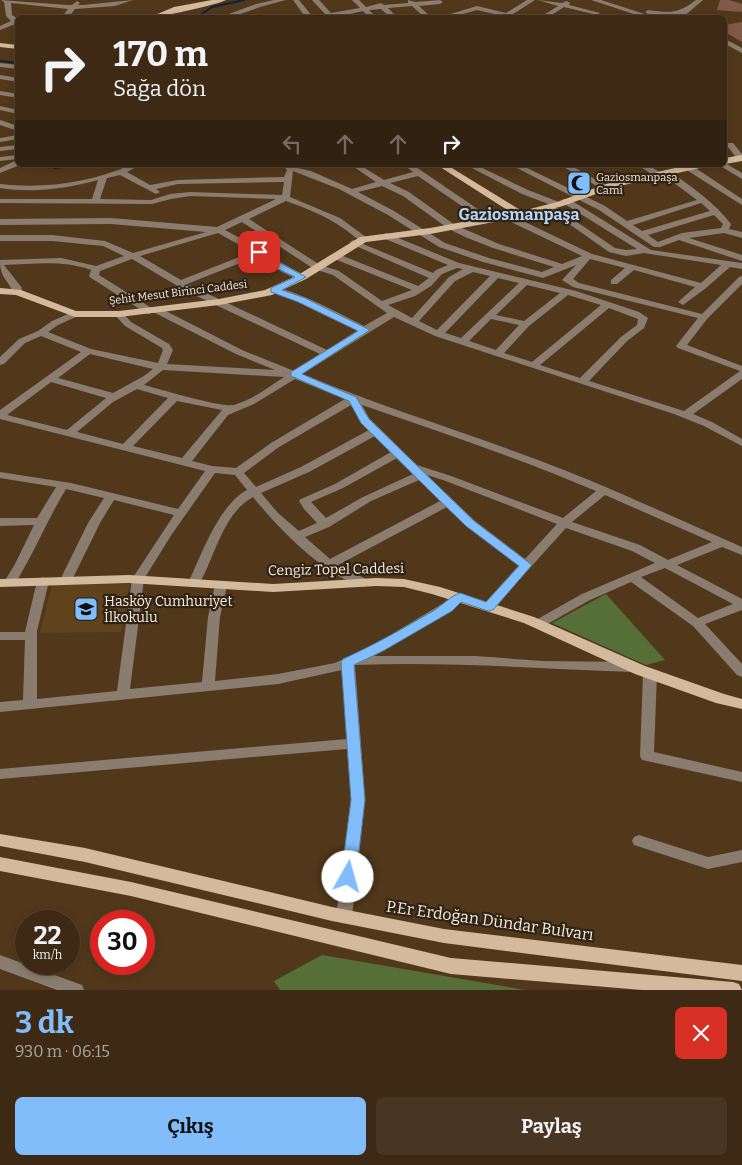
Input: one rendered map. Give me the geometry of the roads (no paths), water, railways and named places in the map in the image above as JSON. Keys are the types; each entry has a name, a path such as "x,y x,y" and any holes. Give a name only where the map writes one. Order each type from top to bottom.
{"main road":[{"path":"160,15 177,9 223,0"},
{"path":"0,45 15,47"},
{"path":"727,161 742,158"},
{"path":"444,167 521,214"},
{"name":"Şehit Mesut Birinci Caddesi","path":"0,291 17,292 75,314 119,314 217,302 274,290 318,268 353,243 363,239 420,232 508,217 557,204 605,188 688,167"},
{"name":"Cengiz Topel Caddesi","path":"5,582 138,579 273,588 364,583 404,583 460,598 538,624 632,667 742,704"},
{"name":"P.Er Erdoğan Dündar Bulvarı","path":"0,840 85,855 209,886 444,936 742,973"},
{"path":"0,864 131,889 451,966 733,990"}],"street":[{"path":"15,20 9,16 6,0 72,7 130,0"},
{"path":"66,15 80,0"},
{"path":"229,15 283,0"},
{"path":"296,0 308,15"},
{"path":"315,0 330,15"},
{"path":"355,0 371,15"},
{"path":"376,0 392,15"},
{"path":"478,8 479,0"},
{"path":"508,14 532,0"},
{"path":"541,0 594,15 616,0"},
{"path":"547,15 573,0"},
{"path":"594,0 645,15"},
{"path":"628,9 683,15 700,0"},
{"path":"336,15 411,2 440,1 441,15"},
{"path":"411,2 426,15"},
{"path":"449,15 478,8 512,15"},
{"path":"243,10 247,15"},
{"path":"0,28 15,21"},
{"path":"727,42 742,51"},
{"path":"727,47 742,56"},
{"path":"0,65 15,67"},
{"path":"0,77 15,80"},
{"path":"0,93 15,96"},
{"path":"0,108 15,111"},
{"path":"0,122 15,128"},
{"path":"2,139 15,137"},
{"path":"728,145 742,145"},
{"path":"728,145 742,158"},
{"path":"0,150 15,148"},
{"path":"0,159 15,157"},
{"path":"0,171 15,164"},
{"path":"727,166 742,177"},
{"path":"0,186 13,189 59,186 103,177 132,167"},
{"path":"286,198 289,167 308,173 350,192 391,213 442,244 486,260 543,275 588,256"},
{"path":"358,167 383,183 406,194 452,227 496,246 563,267"},
{"path":"411,167 488,220"},
{"path":"474,167 525,192 557,204 645,250 742,266"},
{"path":"519,167 580,196 657,245 678,237 720,231 727,224 704,200 661,173 646,167"},
{"path":"568,167 605,188"},
{"path":"694,167 742,203"},
{"path":"121,172 164,196"},
{"path":"350,192 420,173"},
{"path":"95,202 103,177"},
{"path":"151,188 178,182 288,179"},
{"path":"0,202 152,202 164,196 262,194 286,198 316,209 345,225 363,239"},
{"path":"0,265 57,260 81,262 96,269 218,230 286,198"},
{"path":"626,224 704,200"},
{"path":"557,204 612,250 626,253 645,250"},
{"path":"641,234 717,212"},
{"path":"508,217 588,256 702,286"},
{"path":"243,219 318,268 336,273 394,314 438,334 685,415 708,424 742,443"},
{"path":"690,220 720,231 741,234"},
{"path":"0,222 110,221 218,230 249,245 275,264 302,277"},
{"path":"386,236 456,265 566,292 607,304 643,318 642,326 624,339 582,382"},
{"path":"678,237 742,258"},
{"path":"0,238 52,238 105,244 133,256 180,284 328,354"},
{"path":"353,243 434,277"},
{"path":"180,284 259,252"},
{"path":"335,256 419,290"},
{"path":"588,256 567,280 584,287 704,317"},
{"path":"683,302 728,264"},
{"path":"0,265 17,288 17,292"},
{"path":"381,304 419,290 428,284 439,272 456,265"},
{"path":"413,322 452,279 471,268"},
{"path":"614,282 631,268"},
{"path":"96,269 94,276 153,311 239,352 353,399 468,438 603,491 742,551"},
{"path":"438,334 497,274"},
{"path":"742,280 704,317 681,346 742,369"},
{"path":"462,342 525,282"},
{"path":"274,290 302,300 365,330"},
{"path":"498,354 526,324 566,292"},
{"path":"533,366 607,304"},
{"path":"0,362 22,341 75,314"},
{"path":"70,433 114,397 138,386 162,367 168,350 166,346 128,324 119,314"},
{"path":"185,462 224,413 268,392 365,330 394,314"},
{"path":"490,316 526,324"},
{"path":"41,333 88,351 142,364 162,367 294,374"},
{"path":"0,415 18,400 52,379 88,351"},
{"path":"685,415 742,374"},
{"path":"52,379 114,397"},
{"path":"138,386 175,397 233,409"},
{"path":"125,448 175,397"},
{"path":"353,399 365,420 375,431 448,502 470,523 526,565"},
{"path":"0,415 212,469 238,472 275,445 353,399"},
{"path":"194,584 227,520 239,502 253,490 280,482 345,449 375,431"},
{"path":"325,524 308,507 306,501 339,486 397,453"},
{"path":"123,694 138,579 167,533 212,469"},
{"path":"238,472 274,515 296,537 328,565 364,583"},
{"path":"296,537 325,524 417,472 512,502 564,523 636,548 742,604"},
{"path":"0,475 63,485 181,513"},
{"path":"5,582 21,564 41,521 63,485"},
{"path":"488,607 564,523 603,491"},
{"path":"66,580 94,523 111,496"},
{"path":"328,565 448,502"},
{"path":"0,522 41,521"},
{"path":"538,624 586,597 633,578 652,568 722,542"},
{"path":"633,578 697,623 742,672"},
{"path":"30,704 30,636 43,581"},
{"path":"208,685 214,617 221,585"},
{"path":"0,707 278,679 338,667 379,648 447,608 460,598"},
{"path":"697,623 742,604"},
{"path":"0,636 30,636"},
{"path":"350,661 476,660 543,665 632,667"},
{"path":"344,916 358,800 350,661"},
{"path":"650,674 647,756 742,777"},
{"path":"0,774 354,743"},
{"path":"639,841 708,863 742,865"},
{"path":"708,863 742,856"},
{"path":"0,962 76,990"}],"waterway":[{"path":"200,15 212,7 244,0"},
{"path":"0,61 15,63"},
{"path":"55,168 62,167"}],"place":[{"name":"Gaziosmanpaşa Cami","path":"579,183"},
{"name":"Hasköy Cumhuriyet İlkokulu","path":"86,609"}],"district":[{"name":"Gaziosmanpaşa","path":"519,214"}]}
